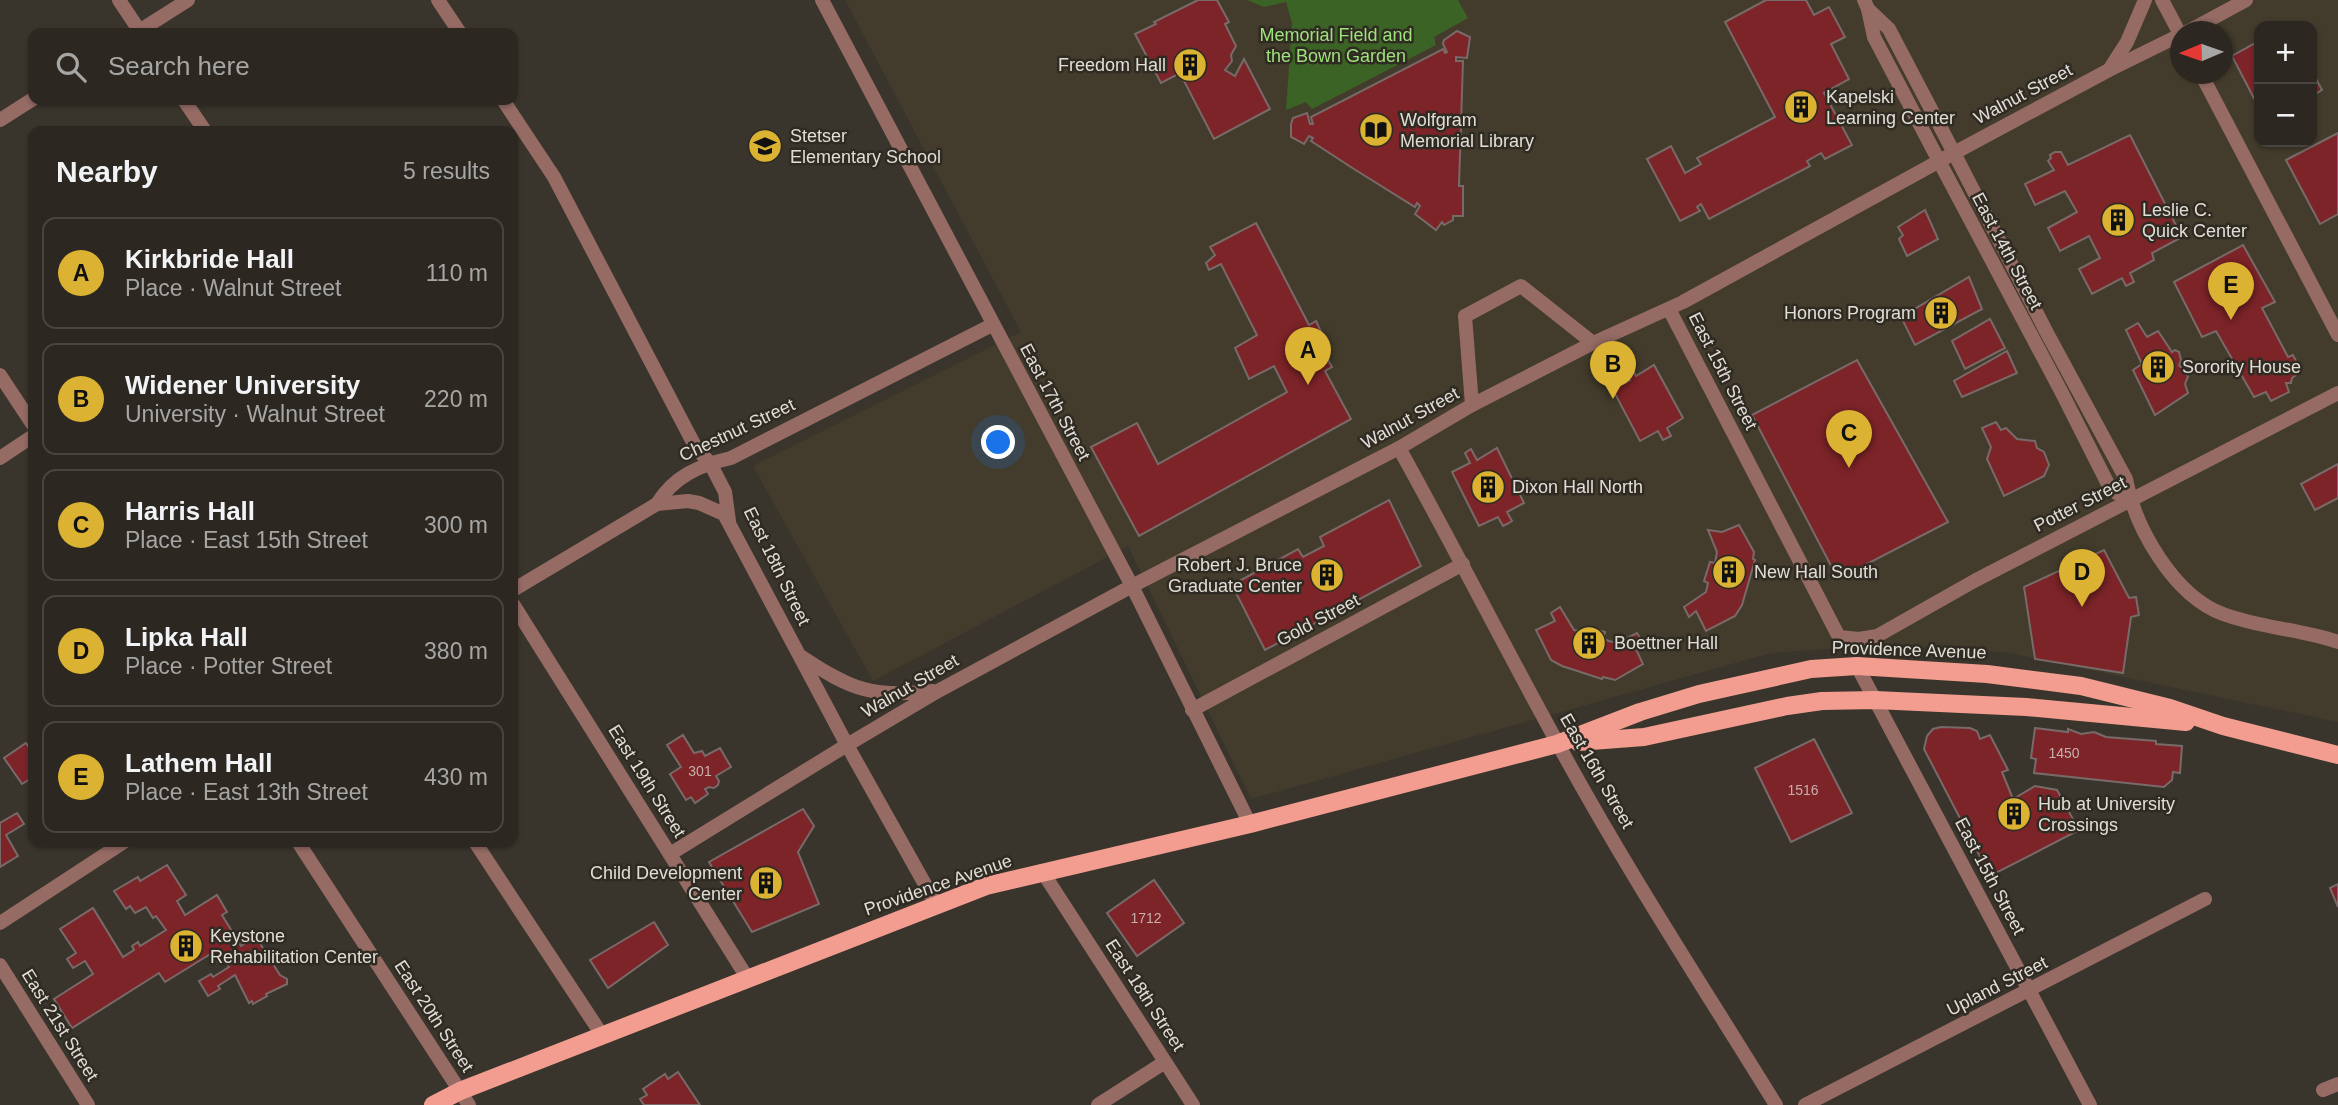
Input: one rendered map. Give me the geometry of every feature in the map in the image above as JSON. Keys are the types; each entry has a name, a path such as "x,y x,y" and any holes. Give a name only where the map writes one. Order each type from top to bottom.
{"main road":[{"name":"Providence Avenue","path":"433,1105 465,1098 602,1035 986,886 1250,824 1557,744 1640,712 1744,682 1811,669 1857,666 2010,675 2081,685 2170,708 2223,726 2333,752"},
{"name":"Providence Avenue","path":"1557,744 1644,737 1822,701 1875,700 2026,707 2144,716 2223,726"}],"street":[{"path":"119,0 136,28"},
{"path":"146,28 188,0"},
{"path":"438,0 457,28"},
{"name":"East 17th Street","path":"822,0 1132,586 1250,824"},
{"path":"2109,70 2127,42 2146,0"},
{"path":"2162,0 2173,21"},
{"path":"2207,21 2245,0"},
{"name":"East 14th Street","path":"1866,4 1889,29 1954,153 2040,337"},
{"name":"East 14th Street","path":"1866,4 1874,37 1939,161 2040,337 2126,479 2130,500 2155,550 2168,569 2185,591 2204,606 2224,615 2338,642"},
{"name":"Walnut Street","path":"670,854 938,691 1132,586 1399,448 1472,405 1593,343 1669,309 1939,161 2170,39"},
{"path":"2206,84 2338,335"},
{"path":"0,120 28,102"},
{"path":"187,105 202,126"},
{"name":"East 18th Street","path":"505,105 515,126"},
{"name":"East 18th Street","path":"518,132 554,177 696,447 710,463 725,492 729,520 847,745 936,904"},
{"path":"1472,405 1465,316 1521,286 1593,343"},
{"name":"East 15th Street","path":"1669,309 1839,637"},
{"name":"Chestnut Street","path":"518,587 657,504 671,484 710,463 731,458 992,325"},
{"path":"0,375 28,417"},
{"name":"Potter Street","path":"1839,637 1859,639 1877,636 1976,580 2338,393"},
{"path":"0,458 28,439"},
{"name":"East 16th Street","path":"1399,448 1557,744 1680,951 1776,1105"},
{"path":"657,504 688,501 699,503 717,510 729,520"},
{"name":"Gold Street","path":"1192,710 1463,564"},
{"name":"East 19th Street","path":"518,612 748,979"},
{"path":"801,657 836,680 870,692 901,695 938,691"},
{"name":"East 15th Street","path":"1857,666 2090,1105"},
{"path":"0,923 116,847"},
{"name":"East 20th Street","path":"301,847 465,1098"},
{"path":"478,847 602,1035"},
{"name":"East 18th Street","path":"1042,871 1193,1105"},
{"name":"Upland Street","path":"1805,1105 2205,899"},
{"name":"East 21st Street","path":"0,965 88,1105"},
{"path":"1098,1105 1165,1062"},
{"path":"2323,1090 2338,1084"}],"shaded area":[{"path":"845,0 2338,0 2338,722 2010,653 1896,644 1771,653 1251,799 1128,546 873,681 753,466 1021,332"}],"green space":[{"name":"Memorial Field and the Bown Garden","path":"1247,0 1458,0 1468,18 1434,37 1436,45 1312,109 1306,102 1286,110 1292,23 1286,2 1264,7"}],"building":[{"name":"Freedom Hall","path":"1198,0 1217,0 1229,22 1225,24 1236,46 1231,55 1232,61 1225,70 1235,76 1244,59 1270,109 1214,139 1180,73 1161,83 1135,34"},
{"name":"Kapelski Learning Center","path":"1766,0 1806,0 1814,15 1829,7 1845,37 1831,44 1849,79 1824,93 1852,145 1825,159 1821,153 1807,161 1810,166 1709,219 1701,204 1697,207 1700,211 1680,221 1647,159 1671,146 1685,173 1701,164 1697,158 1775,117 1725,22"},
{"name":"Wolfgram Memorial Library","path":"1457,31 1470,37 1467,58 1456,57 1456,61 1463,61 1459,186 1463,186 1463,216 1453,216 1453,220 1444,225 1442,222 1436,230 1415,214 1420,206 1417,203 1415,207 1354,169 1311,141 1313,138 1309,136 1304,144 1291,137 1291,124 1293,118 1307,113 1310,124 1313,124 1311,117 1443,49 1447,52 1444,40"},
{"path":"2254,44 2254,98 2233,58"},
{"path":"2317,80 2322,90 2317,93"},
{"path":"2338,133 2338,214 2320,224 2286,160 2311,147 2317,147 2317,144"},
{"name":"Leslie C. Quick Center","path":"2130,135 2182,237 2152,253 2154,260 2130,273 2134,282 2126,286 2122,278 2092,294 2079,269 2100,258 2089,236 2060,251 2048,228 2077,212 2065,191 2035,205 2025,184 2054,170 2048,161 2050,155 2055,152 2061,152 2068,165"},
{"path":"1925,210 1938,239 1907,256 1899,239 1903,235 1898,227"},
{"path":"1256,223 1309,325 1316,321 1324,338 1318,342 1332,367 1325,371 1351,419 1139,536 1091,447 1137,423 1158,464 1287,392 1274,366 1249,379 1235,348 1257,335 1221,264 1209,270 1206,263 1215,255 1210,247"},
{"path":"2243,245 2275,302 2262,308 2288,357 2293,355 2301,371 2292,378 2291,383 2286,383 2289,392 2271,401 2266,392 2254,397 2216,331 2202,337 2174,282"},
{"name":"Honors Program","path":"1969,277 1982,309 1915,345 1901,317"},
{"path":"1990,319 2005,348 1965,369 1952,341"},
{"name":"Sorority House","path":"2138,323 2147,337 2158,331 2172,352 2179,352 2179,365 2188,376 2185,384 2188,393 2155,415 2133,370 2142,364 2126,330"},
{"path":"2007,351 2017,373 1962,397 1954,381"},
{"path":"1857,360 1948,522 1838,579 1752,415"},
{"path":"1630,365 1636,376 1654,365 1683,418 1667,428 1671,436 1663,440 1658,431 1640,441 1613,390 1630,380 1625,368"},
{"path":"1996,422 2001,430 2006,428 2017,439 2035,441 2037,448 2044,452 2049,465 2044,476 2004,496 1987,459 1991,447 1982,428"},
{"name":"Dixon Hall North","path":"1497,448 1524,503 1507,512 1512,521 1507,524 1503,526 1498,517 1479,526 1452,472 1470,463 1465,453 1471,449 1477,460"},
{"path":"2338,464 2338,498 2315,510 2301,484"},
{"name":"Robert J. Bruce Graduate Center","path":"1389,500 1421,566 1265,650 1232,585 1298,549 1303,557 1324,546 1320,537"},
{"name":"New Hall South","path":"1739,525 1754,552 1755,560 1742,605 1735,616 1706,631 1696,611 1689,617 1684,607 1706,592 1708,583 1704,581 1710,562 1715,563 1717,552 1708,530 1722,532"},
{"path":"2104,550 2129,598 2136,597 2139,615 2131,617 2123,673 2035,659 2024,587"},
{"name":"Boettner Hall","path":"1560,607 1574,630 1583,632 1585,627 1605,632 1603,639 1612,642 1621,641 1637,633 1642,641 1634,645 1643,664 1615,680 1602,679 1551,660 1536,630 1555,621 1551,613"},
{"name":"Hub at University Crossings","path":"1970,728 1977,731 1980,739 1990,735 2008,770 2002,772 2013,799 2035,786 2057,790 2079,830 1990,876 1924,749 1927,736 1933,729"},
{"path":"2035,728 2068,732 2068,729 2081,734 2094,732 2106,737 2182,746 2180,773 2173,772 2172,780 2164,787 2034,773 2036,759 2031,758"},
{"path":"683,735 694,753 702,751 705,756 720,748 731,767 716,776 718,785 705,789 708,794 695,803 691,797 686,800 670,774 681,767 667,745"},
{"path":"1814,739 1852,813 1791,842 1755,768"},
{"path":"26,743 28,780 22,784 4,758"},
{"name":"Child Development Center","path":"803,809 814,826 798,852 819,904 752,932 709,862"},
{"path":"17,813 24,824 6,835 18,856 0,867 0,823"},
{"name":"Keystone Rehabilitation Center","path":"167,865 186,895 177,901 185,915 217,895 227,912 222,915 241,946 256,937 280,975 287,979 287,984 253,1004 252,1001 249,1003 235,975 208,996 199,981 211,974 213,977 229,967 224,960 219,964 212,953 165,982 159,973 72,1028 54,999 93,974 85,961 73,968 67,959 76,953 60,929 93,908 123,957 134,950 132,946 138,942 140,946 166,930 146,907 135,913 130,906 126,909 114,891 138,877 140,881"},
{"path":"1154,880 1184,923 1137,956 1107,913"},
{"path":"2338,884 2338,907 2330,888"},
{"path":"654,922 668,945 608,988 590,960"},
{"path":"678,1072 700,1105 644,1105 640,1099 647,1095 643,1089 665,1074 668,1079"}],"place":[{"name":"Freedom Hall","path":"1190,65"},
{"name":"Kapelski Learning Center","path":"1801,107"},
{"name":"Wolfgram Memorial Library","path":"1376,130"},
{"name":"Stetser Elementary School","path":"765,146"},
{"name":"Leslie C. Quick Center","path":"2118,220"},
{"name":"Honors Program","path":"1941,313"},
{"name":"Lathem Hall","path":"2231,320"},
{"name":"Sorority House","path":"2158,367"},
{"name":"Kirkbride Hall","path":"1308,385"},
{"name":"Widener University","path":"1613,399"},
{"name":"Harris Hall","path":"1849,468"},
{"name":"Dixon Hall North","path":"1488,487"},
{"name":"New Hall South","path":"1729,572"},
{"name":"Robert J. Bruce Graduate Center","path":"1327,575"},
{"name":"Lipka Hall","path":"2082,607"},
{"name":"Boettner Hall","path":"1589,643"},
{"name":"Hub at University Crossings","path":"2014,814"},
{"name":"Child Development Center","path":"766,883"},
{"name":"Keystone Rehabilitation Center","path":"186,946"}]}
